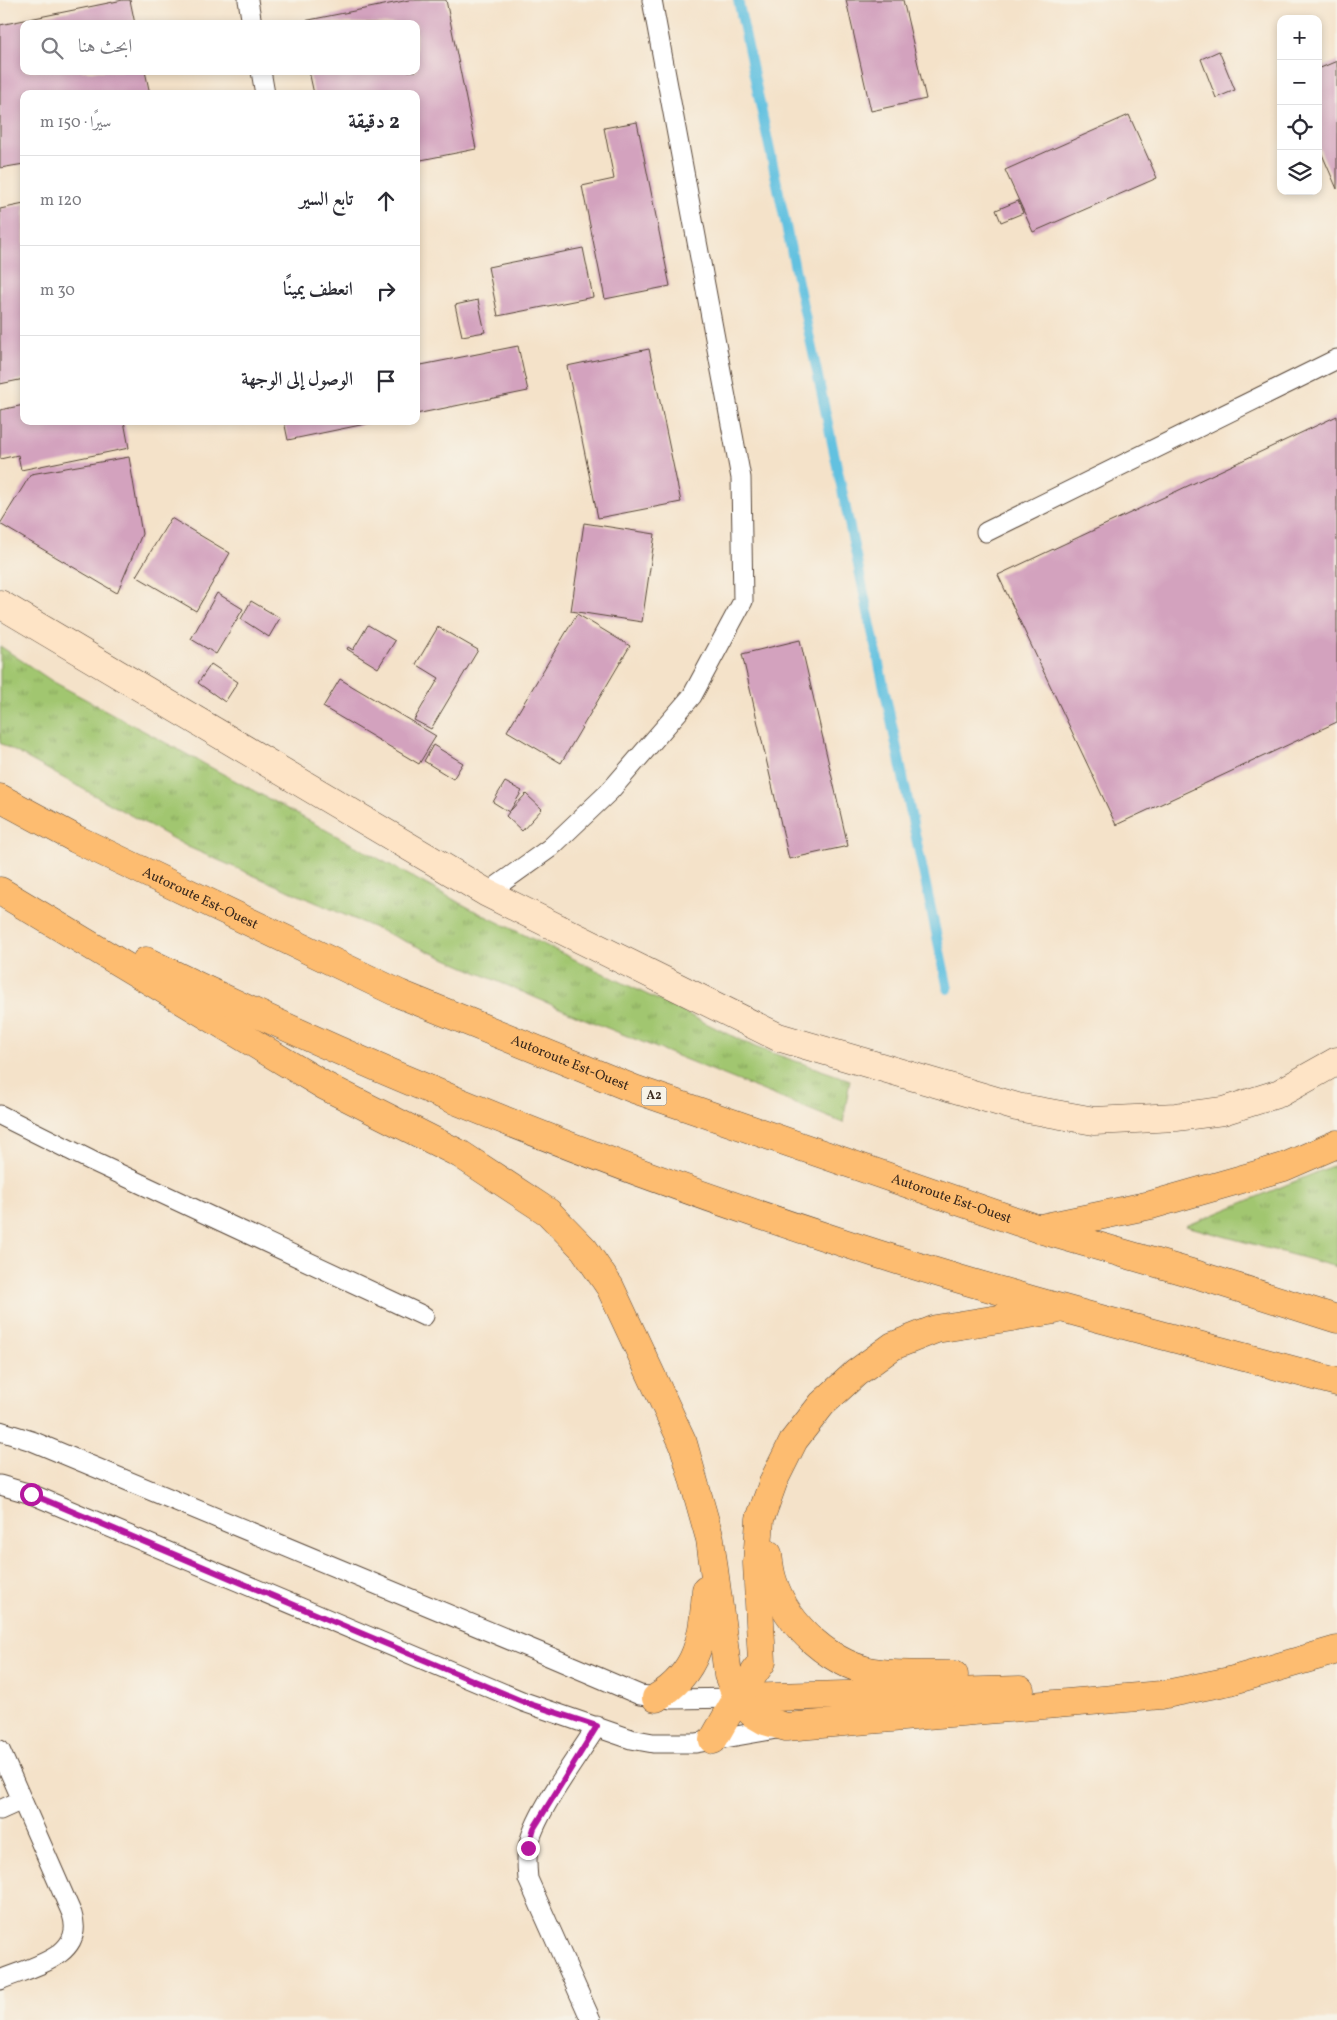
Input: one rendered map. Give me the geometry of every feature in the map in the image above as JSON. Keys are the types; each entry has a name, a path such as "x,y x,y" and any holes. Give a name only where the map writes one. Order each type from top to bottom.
{"highway":[{"name":"Autoroute Est-Ouest","path":"0,798 76,839 400,994 634,1090 1038,1229 1198,1275 1337,1319"},
{"path":"0,886 149,962 306,1036 488,1114 680,1188 834,1240 1063,1309 1337,1382"},
{"path":"0,891 317,1081 460,1154 548,1212 584,1249 610,1287 683,1444 710,1539 728,1675 737,1698 753,1714 765,1721 786,1727 1161,1695 1230,1681 1337,1650"},
{"path":"1038,1229 1151,1205 1275,1170 1337,1144"},
{"path":"713,1740 737,1698 760,1667 763,1655 756,1563 760,1519 774,1480 794,1440 822,1404 856,1373 893,1346 936,1328 1063,1309"},
{"path":"774,1480 767,1552 773,1581 786,1608 803,1632 826,1651 852,1666 880,1673 983,1678 1010,1691"},
{"path":"656,1698 671,1689 694,1662 705,1614 710,1539"},
{"path":"737,1698 1010,1691 1167,1676 1258,1656 1337,1631"}],"main road":[{"path":"0,604 487,893 778,1037 1017,1107 1094,1121 1176,1117 1223,1111 1280,1093 1337,1062"}],"lane":[{"path":"248,0 251,20"},
{"path":"487,893 550,848 616,783 692,696 743,601 741,478 652,0"},
{"path":"262,75 264,90"},
{"path":"986,532 1337,359"},
{"path":"0,1115 92,1161 424,1316"},
{"path":"0,1431 41,1445 537,1651 624,1690 656,1698 737,1698"},
{"path":"0,1485 31,1494 524,1702 631,1739 674,1745 786,1727"},
{"path":"592,2020 528,1879 527,1863 528,1848 534,1828 597,1726"},
{"path":"0,1750 72,1914 75,1934 71,1944 64,1951 0,1980"},
{"path":"0,1810 22,1800"}],"green space":[{"path":"0,646 52,681 473,910 755,1047 850,1080 843,1123 580,1017 188,847 0,743"},
{"path":"1337,1164 1337,1267 1186,1226"}],"building":[{"path":"130,0 134,20 25,20"},
{"path":"409,0 446,0 476,149 420,160 420,90 313,90 310,75 420,75 420,20 309,20"},
{"path":"846,0 903,0 926,99 871,111"},
{"path":"20,21 20,75 146,75 149,90 20,90 20,165 0,168 0,25"},
{"path":"1219,51 1235,90 1216,98 1201,59"},
{"path":"1337,61 1337,189 1322,154 1322,67"},
{"path":"1129,115 1157,178 1033,232 1005,170"},
{"path":"637,122 670,286 605,299 582,186 614,179 604,128"},
{"path":"1018,201 1023,213 1001,222 996,210"},
{"path":"20,205 20,380 0,384 0,209"},
{"path":"583,248 593,297 498,316 488,267"},
{"path":"478,300 485,332 462,336 455,305"},
{"path":"518,346 528,391 420,413 420,365"},
{"path":"649,349 681,502 598,518 567,366"},
{"path":"20,406 20,425 125,425 129,448 21,470 18,455 0,459 0,410"},
{"path":"1337,416 1337,722 1116,825 998,575"},
{"path":"285,425 360,425 288,440"},
{"path":"129,457 142,534 117,593 0,524 31,474"},
{"path":"171,518 230,553 196,611 136,576"},
{"path":"584,523 655,534 642,622 571,611"},
{"path":"217,593 243,609 216,654 191,639"},
{"path":"251,601 280,618 269,637 241,619"},
{"path":"577,614 630,646 561,763 507,731"},
{"path":"368,625 395,641 378,668 347,649 348,647 353,650"},
{"path":"438,627 478,650 431,729 414,720 439,678 416,664"},
{"path":"800,640 848,846 789,859 742,654"},
{"path":"211,664 238,682 225,702 198,683"},
{"path":"340,679 436,736 419,764 323,707"},
{"path":"433,745 463,763 453,779 424,761"},
{"path":"505,782 522,791 510,811 526,794 542,809 522,831 506,816 509,812 493,802"}],"waterway":[{"path":"738,0 948,989"}],"route":[{"path":"31,1494 524,1702 597,1726 544,1810 534,1828 528,1848"}]}
